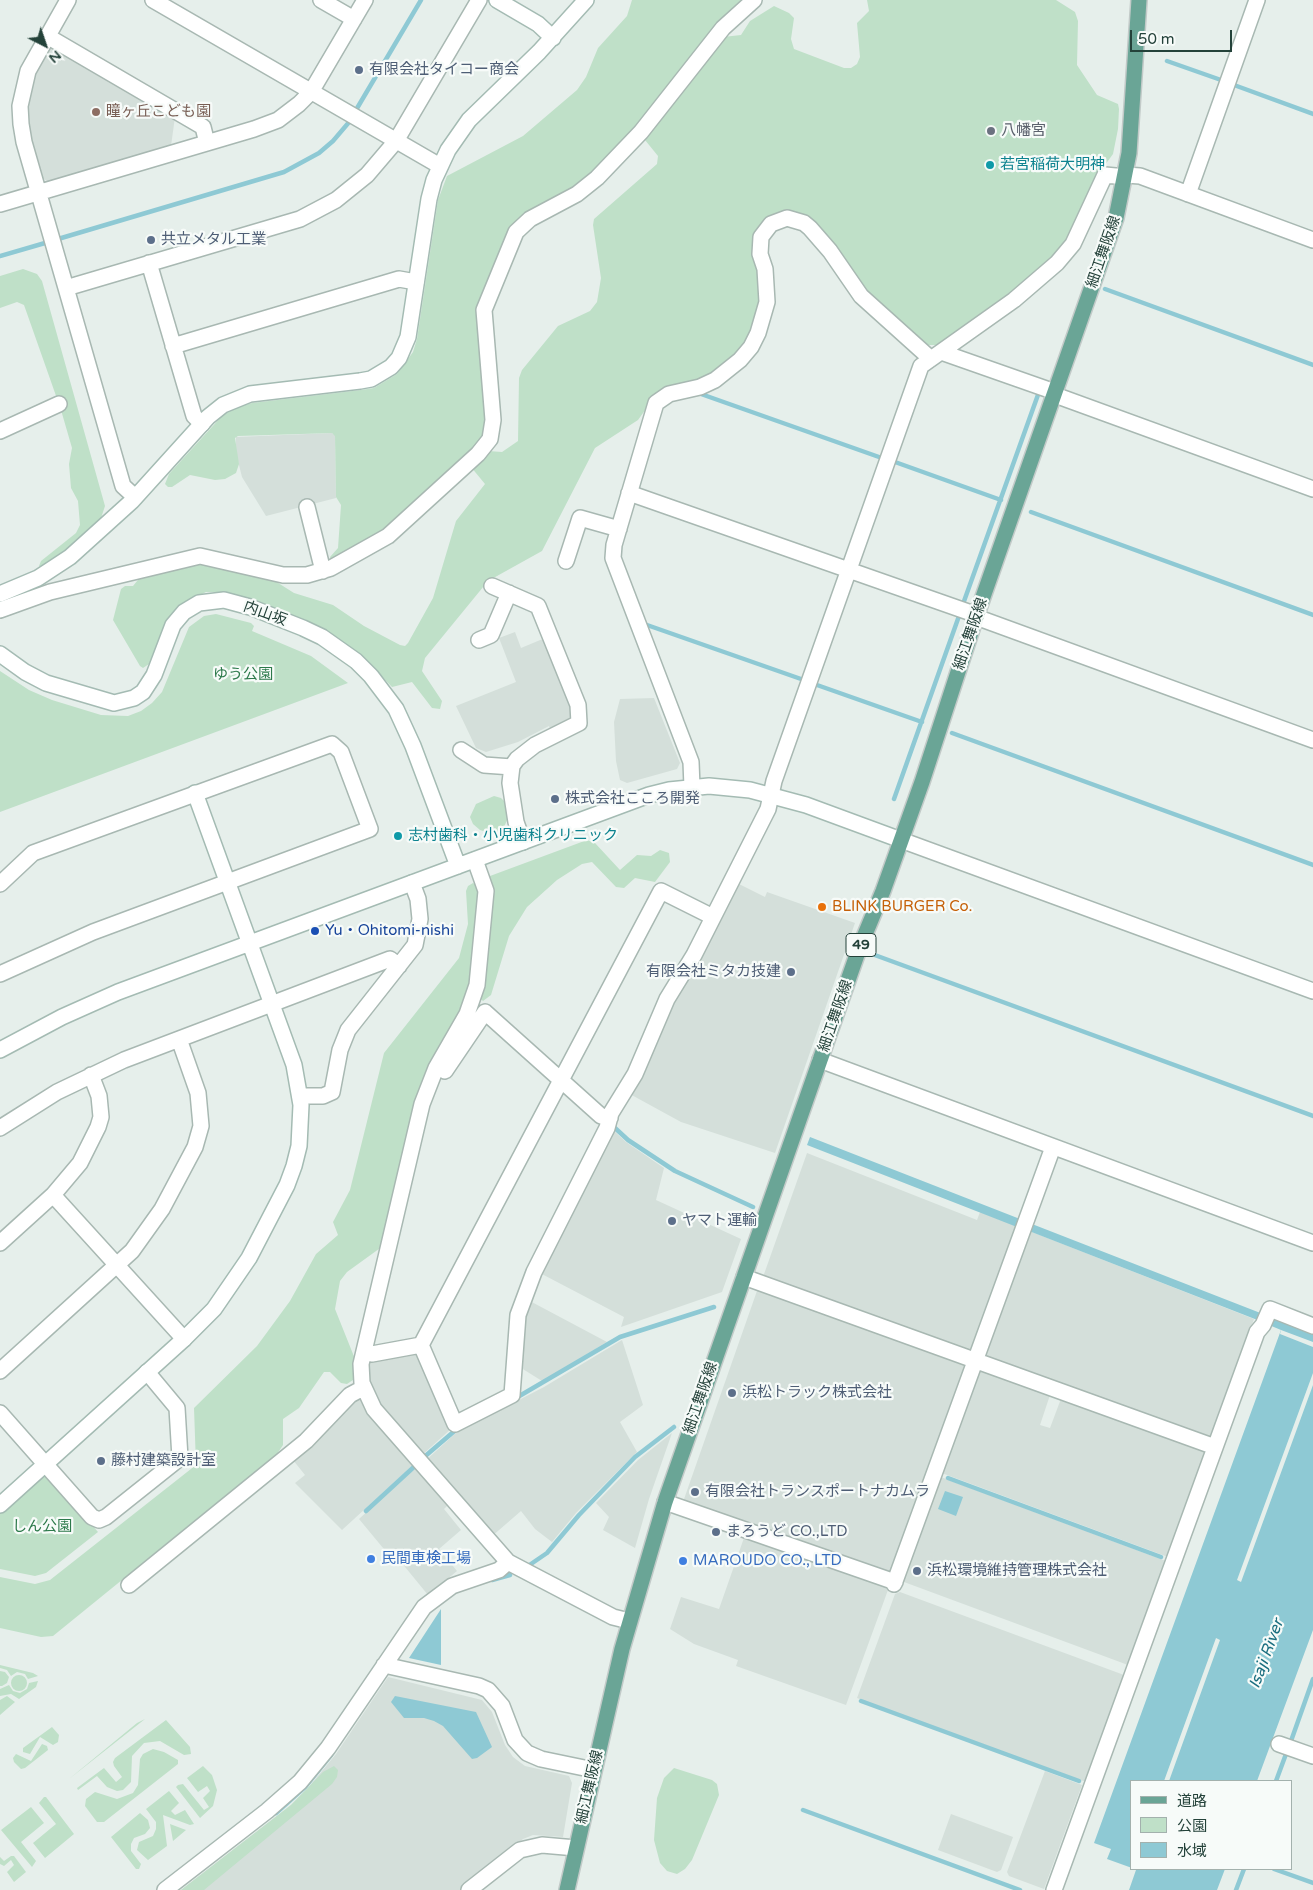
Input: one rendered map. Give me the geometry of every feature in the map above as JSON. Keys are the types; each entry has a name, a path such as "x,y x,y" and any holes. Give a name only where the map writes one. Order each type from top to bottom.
{"main road":[{"name":"細江舞阪線","path":"566,1890 629,1621 665,1502 820,1060 901,840 977,616 1112,233 1126,176 1138,0"}],"street":[{"path":"68,0 28,71 20,106 24,142 123,486 135,497"},
{"path":"321,0 354,19"},
{"path":"0,204 278,120 294,109 311,92 365,0"},
{"path":"66,288 300,219 347,192 368,175 396,141 479,0"},
{"path":"496,0 538,24 552,38"},
{"path":"0,594 38,578 60,565 135,497 202,424 223,405 241,396 360,381 382,374 399,358 405,348 429,199 440,166 458,134 469,120 552,38 586,0"},
{"path":"0,610 50,592 200,556 283,575 295,576 324,571 388,536 485,447 492,430 493,420 484,310 516,232 530,219 591,184 641,132 723,28 754,0"},
{"path":"1188,194 1257,0"},
{"path":"162,2 311,92 440,166"},
{"path":"47,36 203,127 207,143"},
{"path":"421,1345 454,1424 512,1395 518,1316 534,1272 607,1128 610,1118 638,1067 666,999 713,917 768,809 774,781 921,366 1014,300 1066,255 1105,175 1140,176 1313,240"},
{"path":"692,787 691,762 615,564 613,551 656,403 669,394 700,387 715,380 740,360 758,333 766,302 767,285 759,245 765,230 779,220 796,219 810,228 830,251 861,296 936,355 1055,394 1313,489"},
{"path":"149,263 194,416 202,424"},
{"path":"173,346 399,279 416,282"},
{"path":"0,431 59,404"},
{"path":"629,493 977,616 1313,740"},
{"path":"307,507 324,571"},
{"path":"566,561 580,518 619,529"},
{"path":"492,586 538,606 578,705 579,724 535,745 517,759 512,768 510,783 516,822 523,842"},
{"path":"479,640 491,635 509,593"},
{"name":"内山坂","path":"0,654 25,672 46,683 104,701 125,702 143,692 150,685 173,625 184,612 199,603 224,600 250,607 304,628 322,637 356,661 384,691 396,709 413,746 458,866"},
{"path":"0,884 33,854 332,744 341,752 370,829 74,939 0,974"},
{"path":"461,750 484,765 512,768"},
{"path":"0,1050 44,1026 99,1000 649,795 692,787 729,787 772,795 806,805 1313,991"},
{"path":"0,1505 184,1339 214,1309 250,1258 287,1186 299,1146 300,1096 294,1065 195,793"},
{"path":"475,860 486,891 477,985 467,1014 436,1068 422,1104 364,1352 361,1374 363,1388 374,1409 508,1562 613,1617 629,1621"},
{"path":"300,1096 323,1096 332,1092 340,1050 348,1030 415,945 420,929 418,899 412,883"},
{"path":"421,1345 661,891 713,917"},
{"path":"0,1128 49,1097 91,1075 179,1039 390,959 399,966"},
{"path":"430,1082 436,1084 485,1012 601,1116 610,1118"},
{"path":"0,1371 117,1266 140,1241 156,1220 189,1159 198,1137 200,1104 179,1039"},
{"path":"820,1060 1313,1243"},
{"path":"0,1244 53,1195 75,1171 98,1127 101,1106 91,1075"},
{"path":"665,1502 895,1583 1053,1147"},
{"path":"53,1195 184,1339"},
{"path":"744,1277 1215,1447"},
{"path":"1054,1890 1257,1332 1263,1325 1270,1308 1313,1326"},
{"path":"364,1352 372,1354 421,1345"},
{"path":"0,1412 92,1517 99,1520 106,1517 176,1462 181,1452 177,1408 147,1372"},
{"path":"129,1585 306,1441 350,1395 363,1388"},
{"path":"165,1890 300,1782 328,1748 416,1616 433,1599 452,1586 494,1572 508,1562"},
{"path":"384,1665 479,1686 488,1690 502,1706 515,1740 527,1753 541,1759 594,1770"},
{"path":"1279,1744 1313,1756"},
{"path":"469,1890 520,1850 542,1845 576,1848"}],"shaded area":[{"name":"瞳ヶ丘こども園","path":"53,46 175,117 171,146 49,182 40,177 30,140 27,107 34,73 47,47"},
{"path":"332,433 335,435 336,498 266,516 242,477 236,453 236,437"},
{"path":"515,632 521,648 545,638 573,706 574,720 551,731 549,726 518,742 486,752 476,748 456,706 516,682 499,638"},
{"path":"654,698 680,763 677,769 627,783 620,780 616,761 614,722 620,699"},
{"path":"735,882 765,897 767,892 855,923 775,1153 681,1122 628,1093 662,1020"},
{"path":"612,1129 626,1142 664,1168 656,1200 741,1239 722,1292 621,1327 624,1317 538,1272"},
{"path":"807,1153 977,1220 980,1212 1019,1227 974,1353 763,1277"},
{"path":"1027,1230 1254,1319 1210,1441 984,1359"},
{"path":"758,1288 970,1365 894,1572 889,1575 683,1502"},
{"path":"528,1300 607,1342 542,1381 518,1366"},
{"path":"622,1340 643,1405 620,1422 637,1452 576,1513 552,1542 535,1529 521,1511 491,1537 425,1461 457,1432 544,1387"},
{"path":"420,1352 452,1428 421,1456 378,1406 369,1391 367,1361"},
{"path":"978,1366 1051,1392 1040,1425 1050,1428 1062,1396 1194,1444 1206,1452 1168,1557 939,1472"},
{"path":"361,1396 414,1464 342,1530 295,1483 305,1475 293,1460"},
{"path":"672,1433 649,1499 635,1548 603,1530 609,1517 596,1503 638,1460"},
{"path":"416,1466 449,1504 444,1509 461,1530 439,1549 457,1571 428,1595 392,1551 388,1554 359,1519"},
{"path":"938,1476 1166,1561 1128,1665 904,1582 901,1577"},
{"path":"745,1535 885,1584 888,1590 846,1705 736,1666 738,1660 694,1644 670,1629 681,1597 719,1609"},
{"path":"900,1592 1124,1675 1086,1782 857,1698 895,1594"},
{"path":"388,1677 482,1700 492,1712 505,1745 513,1757 525,1766 569,1776 572,1783 563,1837 533,1835 523,1839 460,1890 181,1890 291,1805 307,1789 336,1754"},
{"path":"1045,1771 1082,1785 1044,1889 1009,1876 1007,1872"},
{"path":"951,1814 1013,1837 1001,1870 997,1872 938,1850"}],"green space":[{"path":"632,0 746,0 642,122 588,180 528,215 482,300 488,420 481,444 391,527 331,561 330,557 338,548 341,505 336,497 335,436 332,433 238,436 235,438 239,464 236,473 225,479 215,480 190,475 172,487 168,487 165,484 169,474 221,417 235,408 252,403 374,388 397,374 413,352 417,339 438,200 447,176 523,136 577,90 586,77 598,48 627,16"},
{"path":"867,0 1056,0 1075,12 1078,21 1077,65 1097,95 1118,104 1118,129 1113,154 1097,176 1061,251 1010,295 946,340 937,345 927,345 918,340 866,292 807,218 787,212 755,235 754,255 759,271 761,301 758,316 745,344 725,366 698,381 658,392 638,420 595,448 542,551 488,581 425,658 422,671 442,701 440,709 432,708 412,682 392,687 361,655 326,630 252,599 226,592 206,592 178,606 166,621 149,664 143,668 140,666 113,620 121,589 125,586 133,586 142,575 200,561 275,581 294,593 333,605 364,626 405,646 433,598 456,521 485,484 471,467 488,451 502,452 518,441 519,378 522,370 558,326 590,311 597,302 601,278 593,225 594,219 657,164 658,156 645,140 646,134 723,37 741,35 750,21 774,6 789,13 794,18 791,39 794,49 844,68 851,68 857,64 860,57 857,23 869,11"},
{"path":"23,269 37,274 42,281 105,506 100,521 42,568 39,566 41,561 76,533 80,525 78,501 71,488 69,464 72,448 61,410 24,305 17,302 0,308 0,276"},
{"name":"ゆう公園","path":"216,614 251,623 254,626 252,631 311,656 348,683 0,812 0,671 29,690 52,700 101,715 128,716 141,711 162,692 189,627 204,616"},
{"path":"494,796 501,798 505,802 509,816 504,827 499,832 490,833 480,830 473,824 470,817 476,804"},
{"path":"587,840 595,843 620,870 637,855 651,856 660,850 669,853 670,862 655,882 635,878 624,888 616,887 592,862 582,864 557,880 527,907 509,936 491,995 483,1001 480,998 490,876"},
{"path":"473,883 480,887 472,984 455,1026 383,1246 347,1272 340,1281 335,1309 355,1359 356,1373 353,1380 347,1384 341,1383 330,1372 324,1372 299,1408 283,1419 283,1445 277,1454 53,1636 41,1637 0,1628 0,1577 35,1584 50,1580 196,1465 194,1408 257,1346 290,1301 316,1254 338,1235 333,1222 350,1190 384,1053 459,958 468,924 466,891 468,886"},
{"name":"しん公園","path":"43,1474 49,1475 98,1532 46,1573 35,1576 0,1569 0,1513"},
{"path":"0,1665 38,1676 28,1679 25,1674 17,1672 11,1676 7,1670 0,1668"},
{"path":"0,1671 5,1672 9,1677 7,1683 2,1686 0,1686"},
{"path":"19,1675 27,1683 19,1691 11,1683"},
{"path":"38,1681 36,1687 19,1699 11,1694 0,1696 0,1689 9,1685 13,1691 20,1693 27,1689 29,1683"},
{"path":"7,1696 15,1702 0,1715 0,1700"},
{"path":"145,1719 69,1779 137,1723"},
{"path":"166,1720 190,1747 191,1754 184,1755 160,1741 144,1743 132,1756 131,1782 123,1790 117,1791 107,1787 97,1776 78,1790 77,1788 104,1768 116,1782 122,1777 114,1766 115,1758"},
{"path":"52,1727 59,1735 58,1742 53,1745 40,1737 30,1754 23,1752 23,1748"},
{"path":"42,1744 47,1746 48,1750 25,1768 21,1769 14,1762 13,1758 16,1754 31,1761"},
{"path":"153,1749 164,1752 178,1760 178,1764 104,1822 97,1822 85,1806 86,1799 95,1792 117,1799 133,1793 138,1785 140,1759 143,1754"},
{"path":"203,1766 212,1775 217,1790 213,1806 200,1818 176,1787 183,1784 204,1810 209,1807 203,1798 210,1791 207,1786 198,1792 187,1778"},
{"path":"334,1766 338,1770 337,1777 332,1784 204,1890 181,1890 291,1805 323,1772"},
{"path":"674,1768 712,1780 717,1784 719,1795 692,1860 685,1869 677,1874 667,1871 660,1863 654,1840 657,1798 664,1778"},
{"path":"169,1791 179,1803 171,1811 175,1815 185,1810 194,1824 190,1825 163,1815 167,1846 148,1860 137,1850 139,1842 153,1836 156,1829 156,1822 146,1809"},
{"path":"46,1797 74,1834 45,1858 33,1843 56,1824 39,1803"},
{"path":"31,1807 44,1823 21,1842 36,1861 32,1867 1,1830"},
{"path":"140,1813 148,1820 150,1828 145,1834 134,1838 131,1844 131,1851 141,1864 139,1869 136,1869 111,1837"},
{"path":"170,1824 186,1830 173,1841"},
{"path":"14,1856 26,1872 14,1882 7,1872 14,1865 11,1860 4,1866 0,1864 0,1857 4,1861"}],"water":[{"path":"810,1137 1020,1219 1017,1227 807,1145"},
{"path":"1032,1224 1263,1314 1260,1321 1029,1231"},
{"name":"Isaji River","path":"1272,1318 1313,1334 1313,1630 1257,1780 1130,1780 1130,1867 1107,1859 1111,1849 1094,1843 1281,1330 1269,1325"},
{"path":"945,1491 963,1497 956,1516 938,1509"},
{"path":"441,1609 441,1665 409,1658"},
{"path":"395,1696 476,1712 492,1747 477,1758 472,1759 443,1726 424,1718 404,1718 391,1702"},
{"path":"1136,1870 1225,1870 1217,1890 1129,1890"}],"pier":[{"path":"1281,1330 1313,1342 1313,1347 1280,1334"},
{"path":"1313,1373 1313,1385 1241,1582 1237,1580"},
{"path":"1216,1638 1220,1640 1169,1780 1164,1780"}],"waterway":[{"path":"356,110 421,0"},
{"path":"1167,61 1221,80"},
{"path":"1234,85 1313,114"},
{"path":"58,239 284,172 319,153 333,141 350,121"},
{"path":"0,256 45,243"},
{"path":"1105,289 1313,365"},
{"path":"963,604 1039,392"},
{"path":"701,394 879,457"},
{"path":"895,462 1001,500"},
{"path":"1031,512 1313,615"},
{"path":"894,799 959,616"},
{"path":"647,625 801,679"},
{"path":"817,685 922,722"},
{"path":"952,733 1313,865"},
{"path":"872,954 1313,1116"},
{"path":"615,1128 628,1140 675,1171 753,1207"},
{"path":"516,1398 620,1337 714,1307"},
{"path":"528,1566 547,1553 579,1515 635,1457 674,1427"},
{"path":"423,1458 458,1428"},
{"path":"366,1511 416,1465"},
{"path":"948,1478 1161,1557"},
{"path":"492,1580 510,1575"},
{"path":"1291,1741 1313,1679"},
{"path":"861,1701 1079,1781"},
{"path":"1276,1780 1286,1754"},
{"path":"276,1813 305,1787 331,1755"},
{"path":"803,1810 1020,1890"},
{"path":"1236,1890 1244,1870"},
{"path":"1277,1870 1313,1883"}],"place":[{"name":"有限会社タイコー商会","path":"359,70"},
{"name":"瞳ヶ丘こども園","path":"96,112"},
{"name":"八幡宮","path":"991,131"},
{"name":"若宮稲荷大明神","path":"990,165"},
{"name":"共立メタル工業","path":"151,240"},
{"name":"株式会社こころ開発","path":"555,799"},
{"name":"志村歯科・小児歯科クリニック","path":"398,836"},
{"name":"BLINK BURGER Co.","path":"822,907"},
{"name":"Yu・Ohitomi-nishi","path":"315,931"},
{"name":"有限会社ミタカ技建","path":"791,972"},
{"name":"ヤマト運輸","path":"672,1221"},
{"name":"浜松トラック株式会社","path":"732,1393"},
{"name":"藤村建築設計室","path":"101,1461"},
{"name":"有限会社トランスポートナカムラ","path":"695,1492"},
{"name":"まろうど CO.,LTD","path":"716,1532"},
{"name":"民間車検工場","path":"371,1559"},
{"name":"MAROUDO CO., LTD","path":"683,1561"},
{"name":"浜松環境維持管理株式会社","path":"917,1571"}]}
